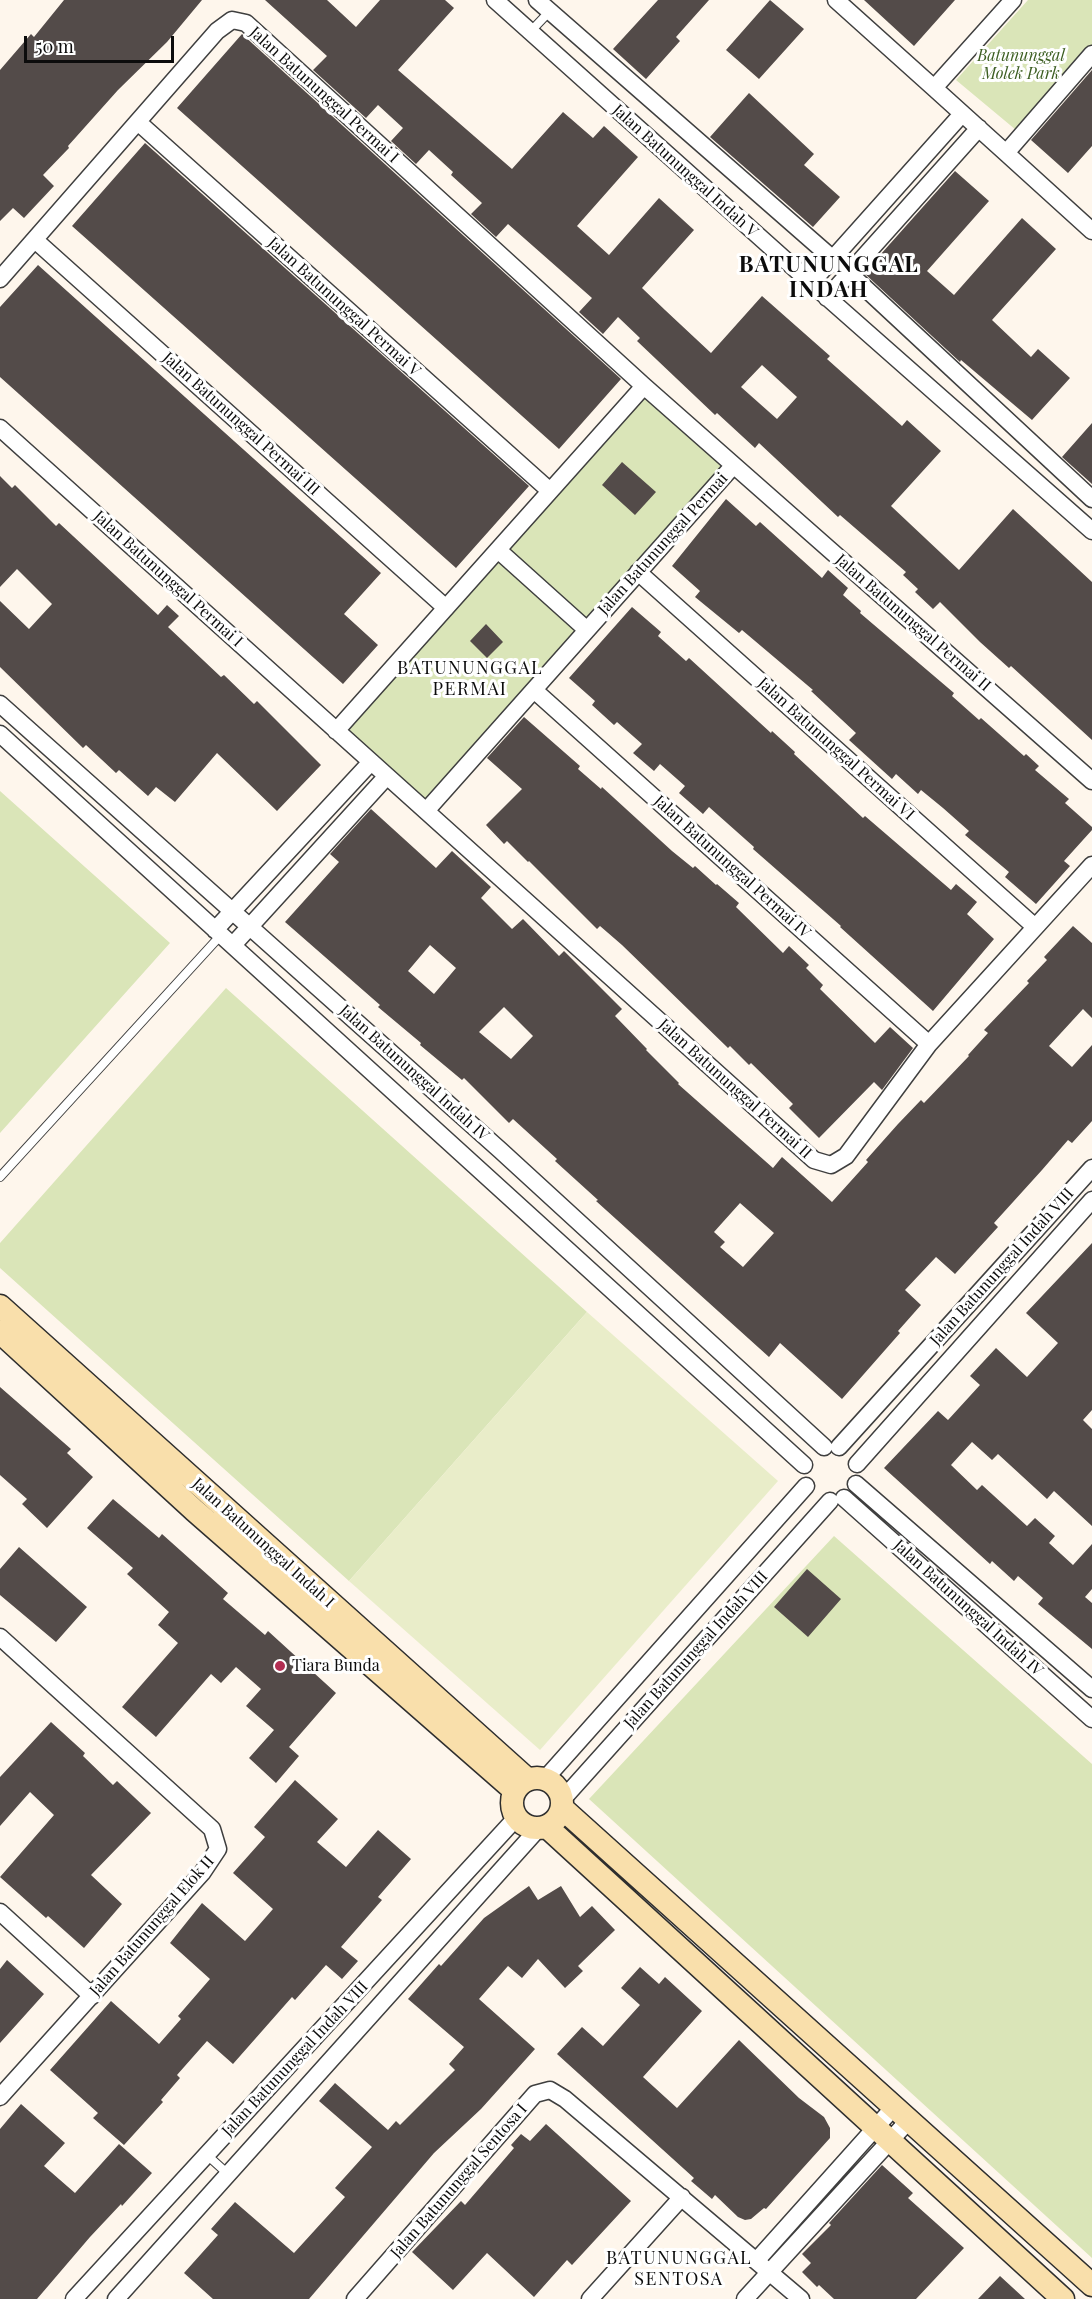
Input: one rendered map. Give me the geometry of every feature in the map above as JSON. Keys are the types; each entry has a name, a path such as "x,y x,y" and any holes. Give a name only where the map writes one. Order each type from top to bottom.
{"street":[{"name":"Jalan Batununggal Indah V","path":"495,0 827,298 1092,531"},
{"name":"Jalan Batununggal Indah V","path":"537,0 849,273 1092,499"},
{"path":"836,0 1092,231"},
{"path":"934,88 1013,0"},
{"name":"Jalan Batununggal Permai I","path":"0,279 139,123 217,31 231,20 246,23 644,386"},
{"path":"1006,153 1092,54"},
{"path":"811,283 962,114"},
{"name":"Jalan Batununggal Permai V","path":"139,123 550,491"},
{"path":"827,298 979,128"},
{"name":"Jalan Batununggal Permai III","path":"35,240 446,608"},
{"path":"426,811 336,731 644,386"},
{"name":"Jalan Batununggal Permai","path":"426,811 733,466 644,386"},
{"name":"Jalan Batununggal Permai I","path":"0,428 336,731"},
{"name":"Jalan Batununggal Permai II","path":"733,466 1092,781"},
{"path":"1079,519 1092,505"},
{"path":"498,550 587,630"},
{"name":"Jalan Batununggal Permai VI","path":"638,572 1034,927"},
{"name":"Jalan Batununggal Permai IV","path":"534,690 929,1044"},
{"name":"Jalan Batununggal Indah IV","path":"0,704 831,1447"},
{"name":"Jalan Batununggal Indah IV","path":"0,734 804,1465"},
{"path":"223,937 232,911 370,762"},
{"path":"223,937 249,927 387,776"},
{"name":"Jalan Batununggal Permai II","path":"426,811 814,1160 831,1165 846,1156 929,1044 1092,865"},
{"path":"481,1171 500,1150"},
{"name":"Jalan Batununggal Indah VIII","path":"831,1447 1092,1168"},
{"name":"Jalan Batununggal Indah VIII","path":"857,1464 1092,1200"},
{"name":"Jalan Batununggal Indah I","path":"0,1306 201,1502"},
{"name":"Jalan Batununggal Indah I","path":"0,1332 529,1783"},
{"path":"831,1447 850,1453 857,1464 856,1484 851,1492 837,1500 816,1497 806,1486 803,1475 804,1465 812,1453 831,1447"},
{"name":"Jalan Batununggal Indah IV","path":"856,1484 1092,1689"},
{"name":"Jalan Batununggal Indah VIII","path":"529,1783 806,1486"},
{"name":"Jalan Batununggal Indah IV","path":"837,1500 1092,1719"},
{"name":"Jalan Batununggal Indah VIII","path":"562,1804 837,1500"},
{"name":"Jalan Batununggal Elok II","path":"0,1637 212,1829 218,1849 202,1873 0,2097"},
{"path":"562,1804 557,1820 542,1828 526,1827 516,1818 511,1805 529,1783 556,1787 562,1804 1092,2285"},
{"name":"Jalan Batununggal Indah VIII","path":"74,2299 516,1818"},
{"path":"542,1828 1063,2299"},
{"name":"Jalan Batununggal Indah VIII","path":"116,2299 542,1828"},
{"path":"0,1912 92,1996"},
{"name":"Jalan Batununggal Sentosa I","path":"354,2299 535,2094 550,2090 565,2098 801,2299"},
{"path":"757,2260 902,2114"},
{"path":"745,2299 771,2272 882,2134"},
{"path":"590,2299 682,2197"}],"lane":[{"path":"530,32 550,11"},
{"path":"0,1177 223,937"},
{"path":"207,2155 228,2174"}],"green space":[{"name":"Batununggal Molek Park","path":"1028,0 1092,0 1092,45 1016,130 956,80"},
{"path":"649,387 731,462 425,807 339,730"},
{"path":"0,791 170,943 0,1133"},
{"path":"226,988 587,1312 349,1581 0,1268 0,1243"},
{"path":"587,1312 778,1481 540,1750 349,1581"},
{"path":"834,1536 1092,1764 1092,2258 589,1799"}],"building":[{"path":"64,0 202,0 167,42 118,90 43,175 54,186 24,218 13,208 0,221 0,70 31,34 34,37"},
{"path":"265,0 327,0 356,27 380,0 445,0 454,8 398,70 512,169 563,112 593,138 604,126 638,157 577,226 609,255 659,198 694,230 642,288 711,353 762,296 830,356 827,359 902,426 907,420 941,451 891,506 959,570 1013,509 1092,582 1092,740 1011,666 1009,668 980,642 940,602 933,609 915,592 918,589 903,575 906,572 840,515 838,517 759,443 755,448 717,413 715,415 637,341 640,338 618,317 603,334 579,312 592,298 508,224 496,237 471,214 482,203 451,175 453,172 429,150 416,164 391,141 403,128 378,105 366,118 313,70 327,56","holes":["762,365 797,397 777,419 741,387"]},
{"path":"658,0 709,0 676,37 680,41 646,79 613,49"},
{"path":"770,0 804,29 759,79 726,50"},
{"path":"864,0 955,0 914,46"},
{"path":"242,34 621,379 559,449 177,108"},
{"path":"1092,70 1092,146 1068,173 1031,140"},
{"path":"749,93 814,154 804,165 840,197 813,227 710,137"},
{"path":"145,143 529,486 456,568 72,226"},
{"path":"955,171 989,201 927,271 954,295 1022,218 1056,249 992,320 1031,357 1038,349 1070,378 1032,420 961,360 960,362 864,273"},
{"path":"38,265 381,573 344,614 378,645 343,684 0,377 0,307"},
{"path":"1092,423 1092,484 1062,457"},
{"path":"622,462 656,492 635,515 602,485"},
{"path":"0,476 12,488 15,485 56,526 59,523 158,615 167,605 179,616 168,627 221,677 224,675 254,704 257,701 321,765 277,811 217,753 175,802 156,787 148,796 119,770 116,773 86,745 83,748 0,667 0,601 29,629 52,604 17,569 0,587"},
{"path":"726,499 756,526 760,522 822,578 828,570 848,588 843,595 861,611 860,613 954,693 952,696 979,720 981,718 1024,756 1026,754 1039,766 1035,770 1069,799 1065,803 1092,827 1092,830 1064,861 1070,866 1036,904 1005,877 1009,872 965,835 969,831 943,808 921,790 918,794 896,774 892,779 849,740 856,733 811,691 813,690 742,630 739,633 695,597 700,591 672,566"},
{"path":"632,607 661,632 658,636 686,661 689,658 771,733 772,731 863,818 865,816 951,890 956,884 977,902 967,914 994,939 933,1011 709,807 703,814 679,793 685,786 660,764 654,771 633,753 642,744 617,722 614,725 592,705 595,701 569,678"},
{"path":"486,624 503,642 487,658 470,641"},
{"path":"524,717 580,766 578,769 601,789 602,787 672,851 693,868 695,866 739,903 736,907 783,953 789,946 809,965 806,968 823,985 820,989 875,1043 890,1027 913,1048 882,1090 874,1082 819,1138 789,1108 793,1104 751,1063 749,1065 730,1046 728,1048 622,945 600,926 597,929 507,841 504,844 486,825 522,789 487,758"},
{"path":"371,809 436,868 452,851 491,887 481,898 512,929 523,919 559,956 564,951 622,1009 615,1016 678,1084 773,1168 782,1157 832,1202 898,1124 921,1100 924,1103 969,1056 988,1033 984,1030 1029,983 1027,981 1047,960 1044,957 1073,926 1092,943 1092,1018 1083,1009 1049,1046 1072,1067 1092,1045 1092,1121 1072,1143 1068,1140 994,1223 998,1227 955,1274 936,1257 905,1290 921,1305 898,1331 900,1333 842,1399 780,1343 769,1357 596,1201 598,1200 555,1161 557,1159 513,1119 509,1123 464,1078 462,1080 420,1045 421,1043 378,1007 380,1005 285,922 339,862 330,854","holes":["430,945 456,968 434,994 408,971","504,1007 533,1036 511,1059 479,1032","740,1203 774,1233 743,1267 720,1247 725,1242 714,1232"]},
{"path":"1092,1243 1092,1410 1083,1420 1092,1429 1092,1526 1054,1491 1047,1499 998,1454 992,1460 972,1442 951,1465 977,1490 982,1485 1027,1526 1035,1518 1055,1536 1049,1543 1073,1565 1092,1544 1092,1589 1085,1597 1092,1603 1092,1649 1038,1604 1043,1598 1018,1576 1014,1581 992,1561 990,1564 884,1468 938,1411 948,1420 980,1385 970,1376 996,1348 1027,1377 1058,1343 1026,1313"},
{"path":"0,1387 71,1449 67,1453 93,1477 47,1528 22,1504 27,1499 0,1475"},
{"path":"113,1499 159,1538 162,1534 228,1593 223,1599 265,1635 268,1631 336,1693 289,1747 299,1756 276,1783 249,1758 274,1730 246,1706 261,1689 236,1667 221,1683 211,1674 156,1737 122,1707 178,1643 158,1625 169,1612 127,1574 133,1568 87,1528"},
{"path":"19,1547 87,1607 56,1642 0,1595 0,1569"},
{"path":"807,1569 841,1599 808,1637 774,1607"},
{"path":"51,1722 85,1753 83,1756 113,1785 117,1781 151,1813 91,1875 122,1904 84,1948 0,1877 54,1815 30,1792 0,1826 0,1777"},
{"path":"295,1780 338,1819 317,1842 346,1867 378,1830 411,1859 378,1897 382,1900 341,1947 358,1961 342,1979 326,1965 295,2000 292,1997 233,2064 207,2041 177,2075 180,2078 161,2100 163,2102 124,2145 93,2118 98,2113 50,2070 111,2001 159,2044 181,2019 178,2016 210,1979 170,1943 202,1903 245,1941 273,1909 233,1873 265,1837 254,1827"},
{"path":"529,1886 538,1900 561,1886 580,1917 592,1906 615,1930 578,1966 583,1971 565,1988 538,1959 522,1978 508,1966 479,1999 535,2049 481,2109 434,2153 309,2299 213,2299 184,2273 218,2235 211,2229 235,2202 294,2253 345,2197 335,2188 372,2147 319,2101 335,2083 388,2130 396,2121 400,2125 455,2070 449,2064 464,2047 408,1999 484,1918"},
{"path":"7,1960 44,1994 0,2043 0,1969"},
{"path":"640,1967 659,1984 665,1977 702,2011 643,2077 677,2108 739,2040 799,2098 824,2117 830,2128 830,2138 766,2209 764,2208 751,2219 745,2220 738,2217 715,2195 712,2199 691,2181 694,2178 557,2054 582,2027 603,2046 640,2005 621,1988"},
{"path":"21,2104 65,2143 44,2166 75,2193 119,2144 152,2173 90,2237 37,2299 0,2299 0,2129"},
{"path":"546,2124 631,2201 572,2265 567,2260 534,2297 487,2253 453,2290 412,2252 461,2201 465,2205 514,2148 511,2145 521,2134 530,2141"},
{"path":"882,2165 913,2193 908,2198 964,2248 916,2299 834,2299 802,2272 811,2263 802,2254 831,2225 829,2223"},
{"path":"1000,2276 1025,2299 978,2299"}],"place":[{"name":"Tiara Bunda","path":"280,1666"}],"district":[{"name":"BATUNUNGGAL INDAH","path":"829,278"},
{"name":"BATUNUNGGAL PERMAI","path":"470,678"},
{"name":"BATUNUNGGAL SENTOSA","path":"679,2268"}]}
